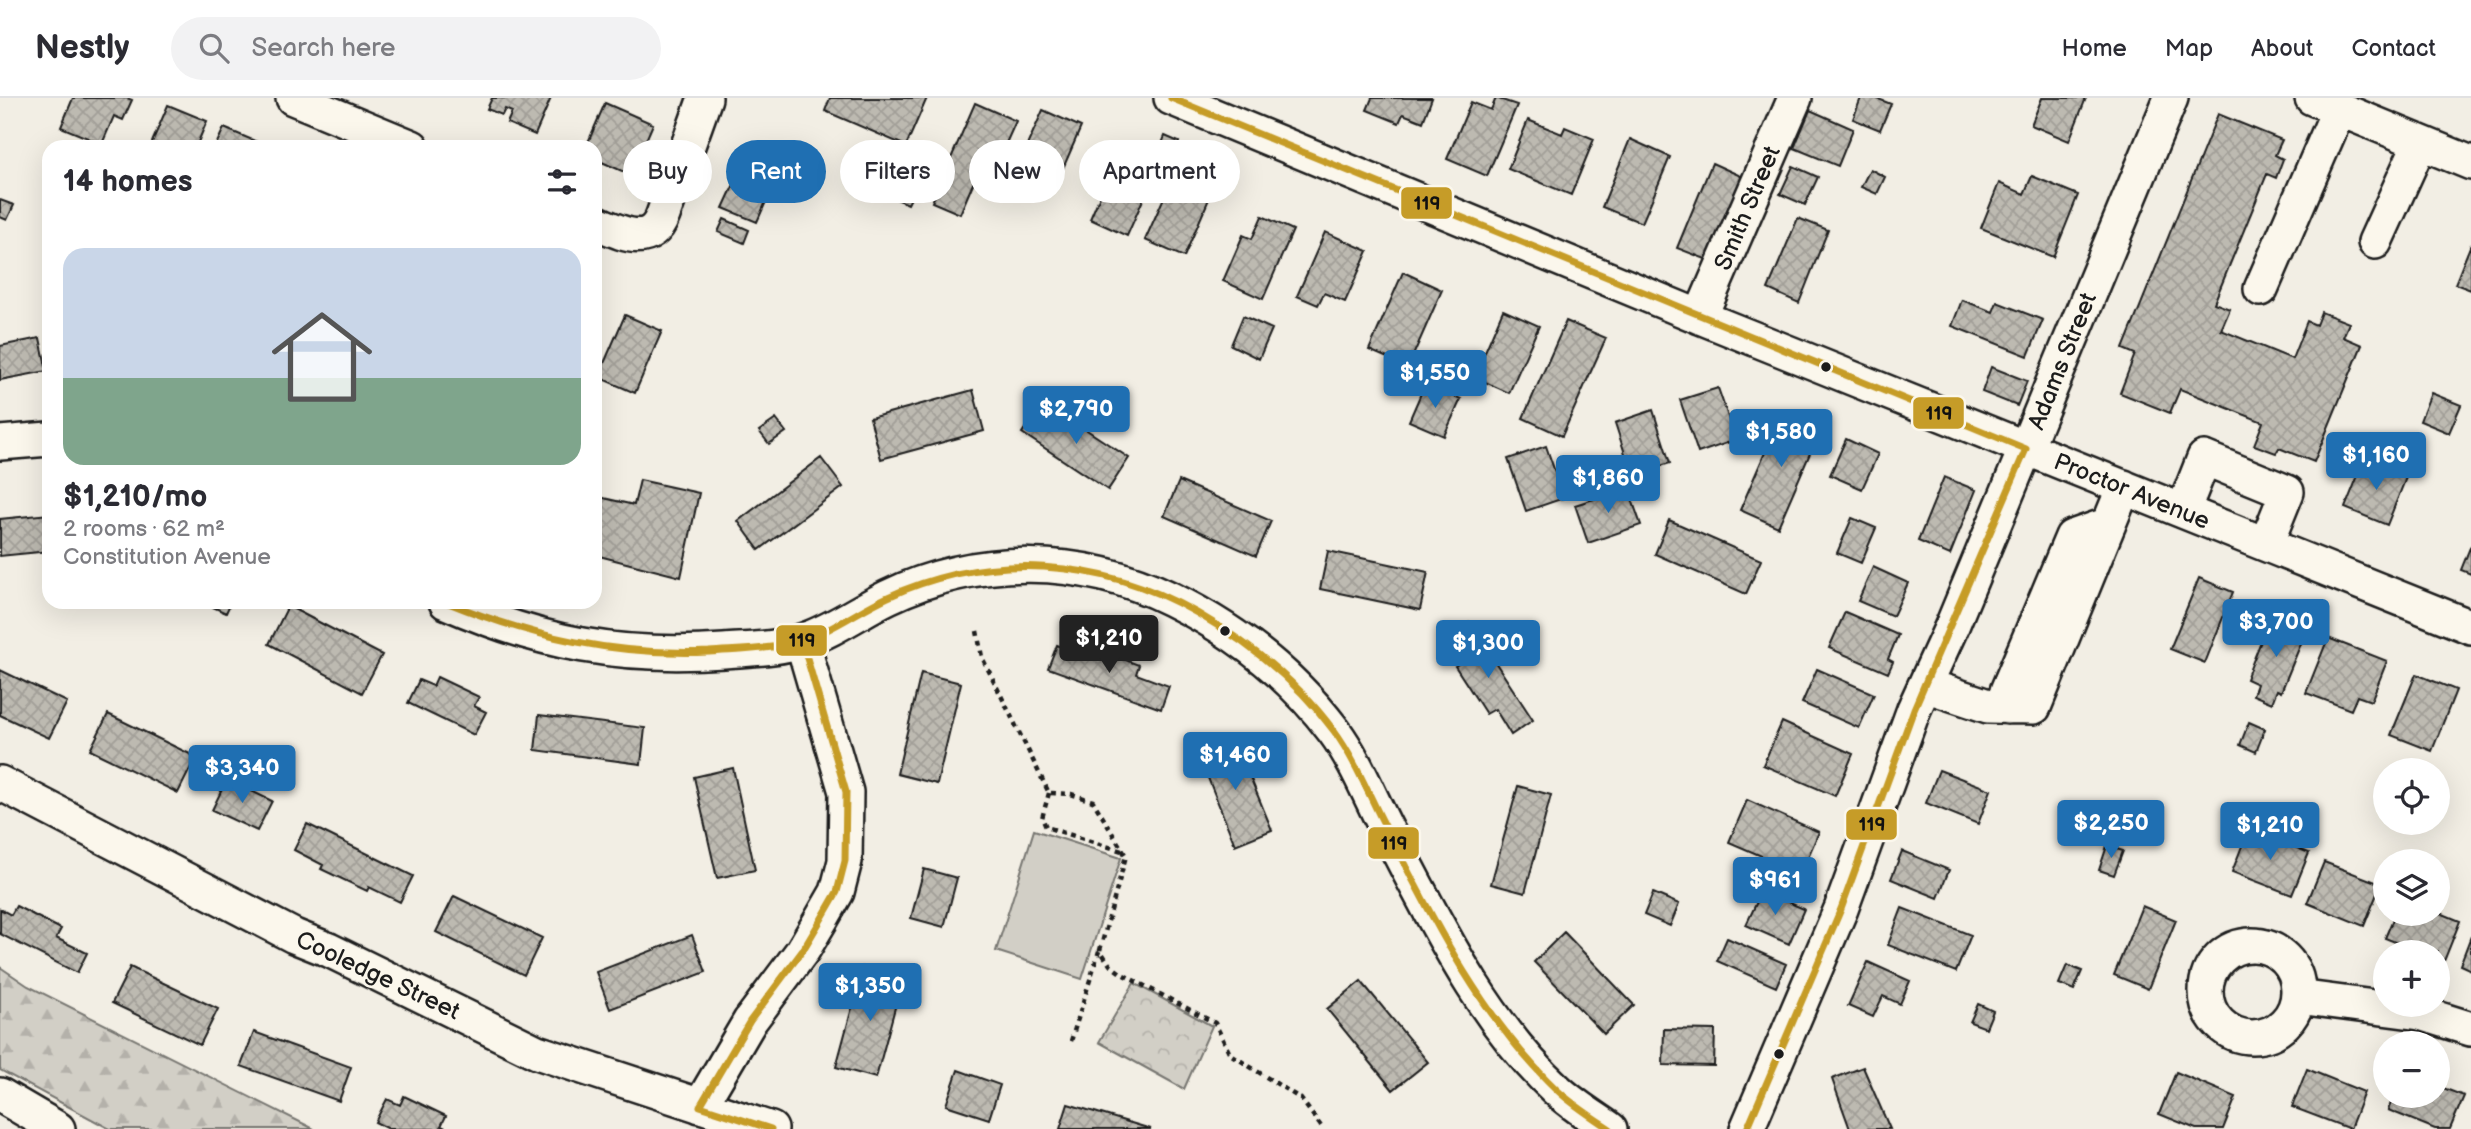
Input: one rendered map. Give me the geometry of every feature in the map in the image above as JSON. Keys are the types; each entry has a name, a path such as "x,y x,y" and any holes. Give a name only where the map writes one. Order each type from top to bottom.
{"street":[{"path":"293,98 395,140"},
{"path":"602,225 633,236 651,234 661,222 705,98"},
{"name":"Proctor Avenue","path":"1171,98 1700,317 2471,627"},
{"name":"Smith Street","path":"1700,317 1795,98"},
{"name":"Adams Street","path":"1746,1129 1841,909 1925,685 2171,98"},
{"path":"2261,289 2325,104 2471,163"},
{"path":"2375,243 2420,143"},
{"path":"0,443 42,440"},
{"path":"2183,511 2204,458 2287,492 2266,544"},
{"path":"1925,685 1988,706 2007,706 2007,691 2072,537 2109,524 2124,488"},
{"path":"465,609 534,635 595,649 633,653 694,653 769,648 802,641 848,621 888,597 930,582 969,570 1020,564 1072,566 1123,578 1171,599 1254,648 1336,733 1485,1007 1535,1069 1561,1094 1610,1129"},
{"path":"701,1106 750,1021 803,950 822,918 836,892 845,861 846,792 802,641"},
{"name":"Cooledge Street","path":"0,783 294,936 329,950 537,1052 771,1129"},
{"path":"2298,997 2420,1013 2471,1029"},
{"path":"0,1095 58,1129"}],"path":[{"path":"977,631 982,657 1049,793 1042,818 1046,827 1123,851"},
{"path":"1049,793 1072,794 1094,801 1123,851 1126,866 1071,1041"},
{"path":"1100,950 1110,965 1122,974 1215,1023 1230,1054 1301,1099 1323,1129"}],"green space":[{"path":"1034,830 1121,858 1082,979 996,951"},
{"path":"0,967 28,986 314,1129 110,1129 0,1070"},
{"path":"1134,983 1212,1026 1184,1089 1099,1042"}],"building":[{"path":"73,98 132,100 123,120 114,116 104,140 92,140 61,127"},
{"path":"492,98 551,98 535,135 507,123 512,112 505,109 502,115 487,109"},
{"path":"830,98 927,98 909,140 892,140 825,111"},
{"path":"1372,98 1432,98 1423,122 1403,114 1399,123 1367,110"},
{"path":"1496,98 1517,105 1487,176 1447,159 1471,102 1491,110"},
{"path":"1861,98 1876,98 1891,104 1880,130 1853,119"},
{"path":"2042,98 2086,98 2069,141 2031,125"},
{"path":"605,103 653,124 646,140 623,140 623,171 602,162 602,140 589,140"},
{"path":"975,103 1016,121 1007,140 969,140 969,193 960,214 934,203 955,203 955,149"},
{"path":"168,105 207,121 199,140 153,140"},
{"path":"1043,110 1081,127 1065,164 1065,140 1029,140"},
{"path":"1810,110 1853,129 1838,166 1794,148"},
{"path":"2218,114 2282,140 2275,155 2283,159 2276,178 2267,174 2214,303 2230,309 2221,330 2292,359 2307,321 2316,325 2321,312 2349,323 2343,337 2362,345 2314,462 2279,448 2276,453 2254,445 2263,422 2180,389 2170,413 2120,393 2135,354 2123,349"},
{"path":"1528,120 1562,134 1565,127 1594,139 1571,195 1508,169"},
{"path":"224,128 252,140 218,140"},
{"path":"1630,139 1670,157 1642,223 1602,207"},
{"path":"1712,163 1743,177 1708,260 1677,248"},
{"path":"1793,166 1818,177 1805,205 1780,194"},
{"path":"1870,169 1885,177 1877,194 1861,187"},
{"path":"2032,176 2078,195 2053,257 1981,228 1999,183 2024,194"},
{"path":"0,200 14,205 7,220 0,217"},
{"path":"726,202 765,203 757,222 723,208"},
{"path":"1097,203 1142,203 1127,236 1090,219"},
{"path":"1162,203 1207,203 1184,257 1145,240"},
{"path":"1262,216 1293,230 1263,299 1223,281 1243,235 1252,239"},
{"path":"1798,218 1828,230 1799,303 1768,289"},
{"path":"724,219 749,230 744,243 718,232"},
{"path":"1325,232 1368,251 1345,302 1324,293 1318,305 1297,296"},
{"path":"2471,244 2471,290 2455,284"},
{"path":"1403,272 1442,290 1408,367 1369,350"},
{"path":"1962,300 1993,312 1997,302 2043,320 2028,356 1952,326"},
{"path":"1503,310 1539,326 1509,393 1474,377"},
{"path":"625,315 662,331 635,393 602,379 602,368"},
{"path":"1243,316 1272,329 1259,359 1231,345"},
{"path":"1566,321 1606,338 1562,436 1523,418"},
{"path":"40,338 42,372 0,380 0,346"},
{"path":"1991,367 2027,381 2017,406 1982,392"},
{"path":"1425,384 1461,399 1444,436 1409,421"},
{"path":"1718,388 1736,440 1698,453 1680,400"},
{"path":"973,390 984,431 881,459 870,418"},
{"path":"2431,393 2461,405 2449,433 2420,421"},
{"path":"1043,401 1129,458 1108,490 1022,433"},
{"path":"1653,410 1670,463 1632,475 1615,423"},
{"path":"1783,411 1821,428 1778,527 1740,510"},
{"path":"776,419 786,432 769,444 759,431"},
{"path":"1846,439 1878,454 1862,489 1830,475"},
{"path":"1546,446 1564,498 1526,511 1508,459"},
{"path":"821,458 843,487 759,550 738,521"},
{"path":"2365,458 2407,475 2387,525 2345,508"},
{"path":"1944,477 1976,490 1950,555 1918,541"},
{"path":"640,480 699,493 681,577 602,557 602,498 634,505"},
{"path":"1179,481 1271,521 1256,556 1164,516"},
{"path":"1628,488 1641,525 1588,543 1575,505"},
{"path":"42,515 42,552 0,556 0,519"},
{"path":"1852,518 1876,528 1861,563 1837,553"},
{"path":"1669,520 1761,560 1746,594 1655,554"},
{"path":"2471,545 2471,574 2461,570"},
{"path":"1328,551 1428,572 1420,610 1320,589"},
{"path":"1873,567 1908,583 1893,616 1858,601"},
{"path":"2199,578 2233,592 2205,663 2170,649"},
{"path":"286,609 294,609 382,655 362,693 269,644"},
{"path":"1845,612 1898,635 1888,659 1893,662 1888,673 1829,648"},
{"path":"2287,616 2309,624 2281,692 2277,690 2272,703 2253,695 2257,684 2246,679 2265,631 2279,636"},
{"path":"1469,622 1533,720 1511,735 1495,709 1486,714 1455,666 1464,660 1448,636"},
{"path":"2328,638 2387,661 2371,701 2357,696 2351,710 2306,693"},
{"path":"1057,645 1090,657 1093,648 1139,665 1136,674 1169,686 1161,709 1048,668"},
{"path":"1817,669 1874,694 1859,728 1802,703"},
{"path":"0,670 67,702 49,738 0,715"},
{"path":"921,673 961,683 937,784 897,774"},
{"path":"2416,674 2456,690 2432,751 2391,735"},
{"path":"437,677 479,697 474,706 486,712 474,735 408,703 419,680 433,686"},
{"path":"108,714 196,757 178,793 90,750"},
{"path":"539,715 645,728 641,764 535,750"},
{"path":"1782,722 1853,754 1835,796 1763,765"},
{"path":"2249,722 2265,729 2256,752 2240,745"},
{"path":"1234,738 1272,830 1235,845 1198,753"},
{"path":"733,768 755,870 717,878 694,777"},
{"path":"1939,770 1991,790 1978,824 1926,803"},
{"path":"227,779 272,801 257,831 212,810"},
{"path":"1518,786 1551,795 1525,893 1491,884"},
{"path":"1747,800 1819,832 1801,873 1729,842"},
{"path":"307,824 413,876 400,902 369,887 367,891 321,869 323,865 294,850"},
{"path":"2249,828 2309,853 2292,895 2232,872"},
{"path":"2107,846 2123,851 2114,875 2099,870"},
{"path":"1902,851 1949,870 1938,898 1891,879"},
{"path":"2324,862 2373,881 2373,904 2364,926 2307,903"},
{"path":"924,869 957,878 944,927 911,918"},
{"path":"1762,891 1804,909 1789,944 1746,925"},
{"path":"1653,893 1679,904 1670,926 1644,915"},
{"path":"454,896 542,938 524,975 436,932"},
{"path":"16,906 61,929 56,938 87,953 77,973 0,934 0,909 11,915"},
{"path":"2142,906 2176,920 2148,989 2114,975"},
{"path":"1902,908 1971,935 1956,972 1888,945"},
{"path":"2450,917 2460,921 2450,946 2450,940 2385,938 2390,926 2450,926"},
{"path":"1564,932 1634,1005 1604,1034 1534,962"},
{"path":"692,935 706,972 610,1009 596,972"},
{"path":"2471,936 2471,970 2460,965"},
{"path":"1727,938 1786,964 1776,987 1717,961"},
{"path":"1868,962 1910,981 1900,1004 1883,996 1873,1017 1848,1006"},
{"path":"2067,965 2082,971 2074,990 2059,984"},
{"path":"130,967 218,1009 200,1045 112,1003"},
{"path":"863,967 903,978 876,1078 836,1067"},
{"path":"1361,981 1428,1062 1393,1090 1327,1009"},
{"path":"1978,1004 1993,1011 1986,1028 1970,1022"},
{"path":"1664,1029 1715,1030 1714,1066 1663,1065"},
{"path":"254,1032 351,1067 339,1101 241,1066"},
{"path":"1863,1067 1890,1129 1850,1129 1832,1079"},
{"path":"2307,1069 2364,1092 2350,1129 2292,1107"},
{"path":"958,1070 1000,1085 989,1119 946,1105"},
{"path":"2176,1072 2236,1097 2223,1129 2196,1129 2159,1114"},
{"path":"2450,1091 2464,1096 2450,1129 2435,1129 2388,1110 2450,1108"},
{"path":"404,1096 446,1116 441,1126 448,1129 389,1129 375,1122 387,1099 400,1105"},
{"path":"1068,1104 1151,1129 1060,1129"}],"transit line":[{"name":"119","path":"1171,98 2026,449 1914,709 1841,909 1747,1129"},
{"name":"119","path":"465,609 510,625 575,642 641,651 709,652 769,648 803,640 828,630 888,597 926,582 965,572 1004,567 1044,567 1083,572 1122,581 1160,595 1197,613 1254,651 1289,680 1320,713 1349,754 1422,897 1482,999 1530,1062 1557,1090 1610,1129"},
{"name":"119","path":"771,1129 700,1106 750,1021 803,950 822,918 837,892 845,861 846,792 802,641"}]}
